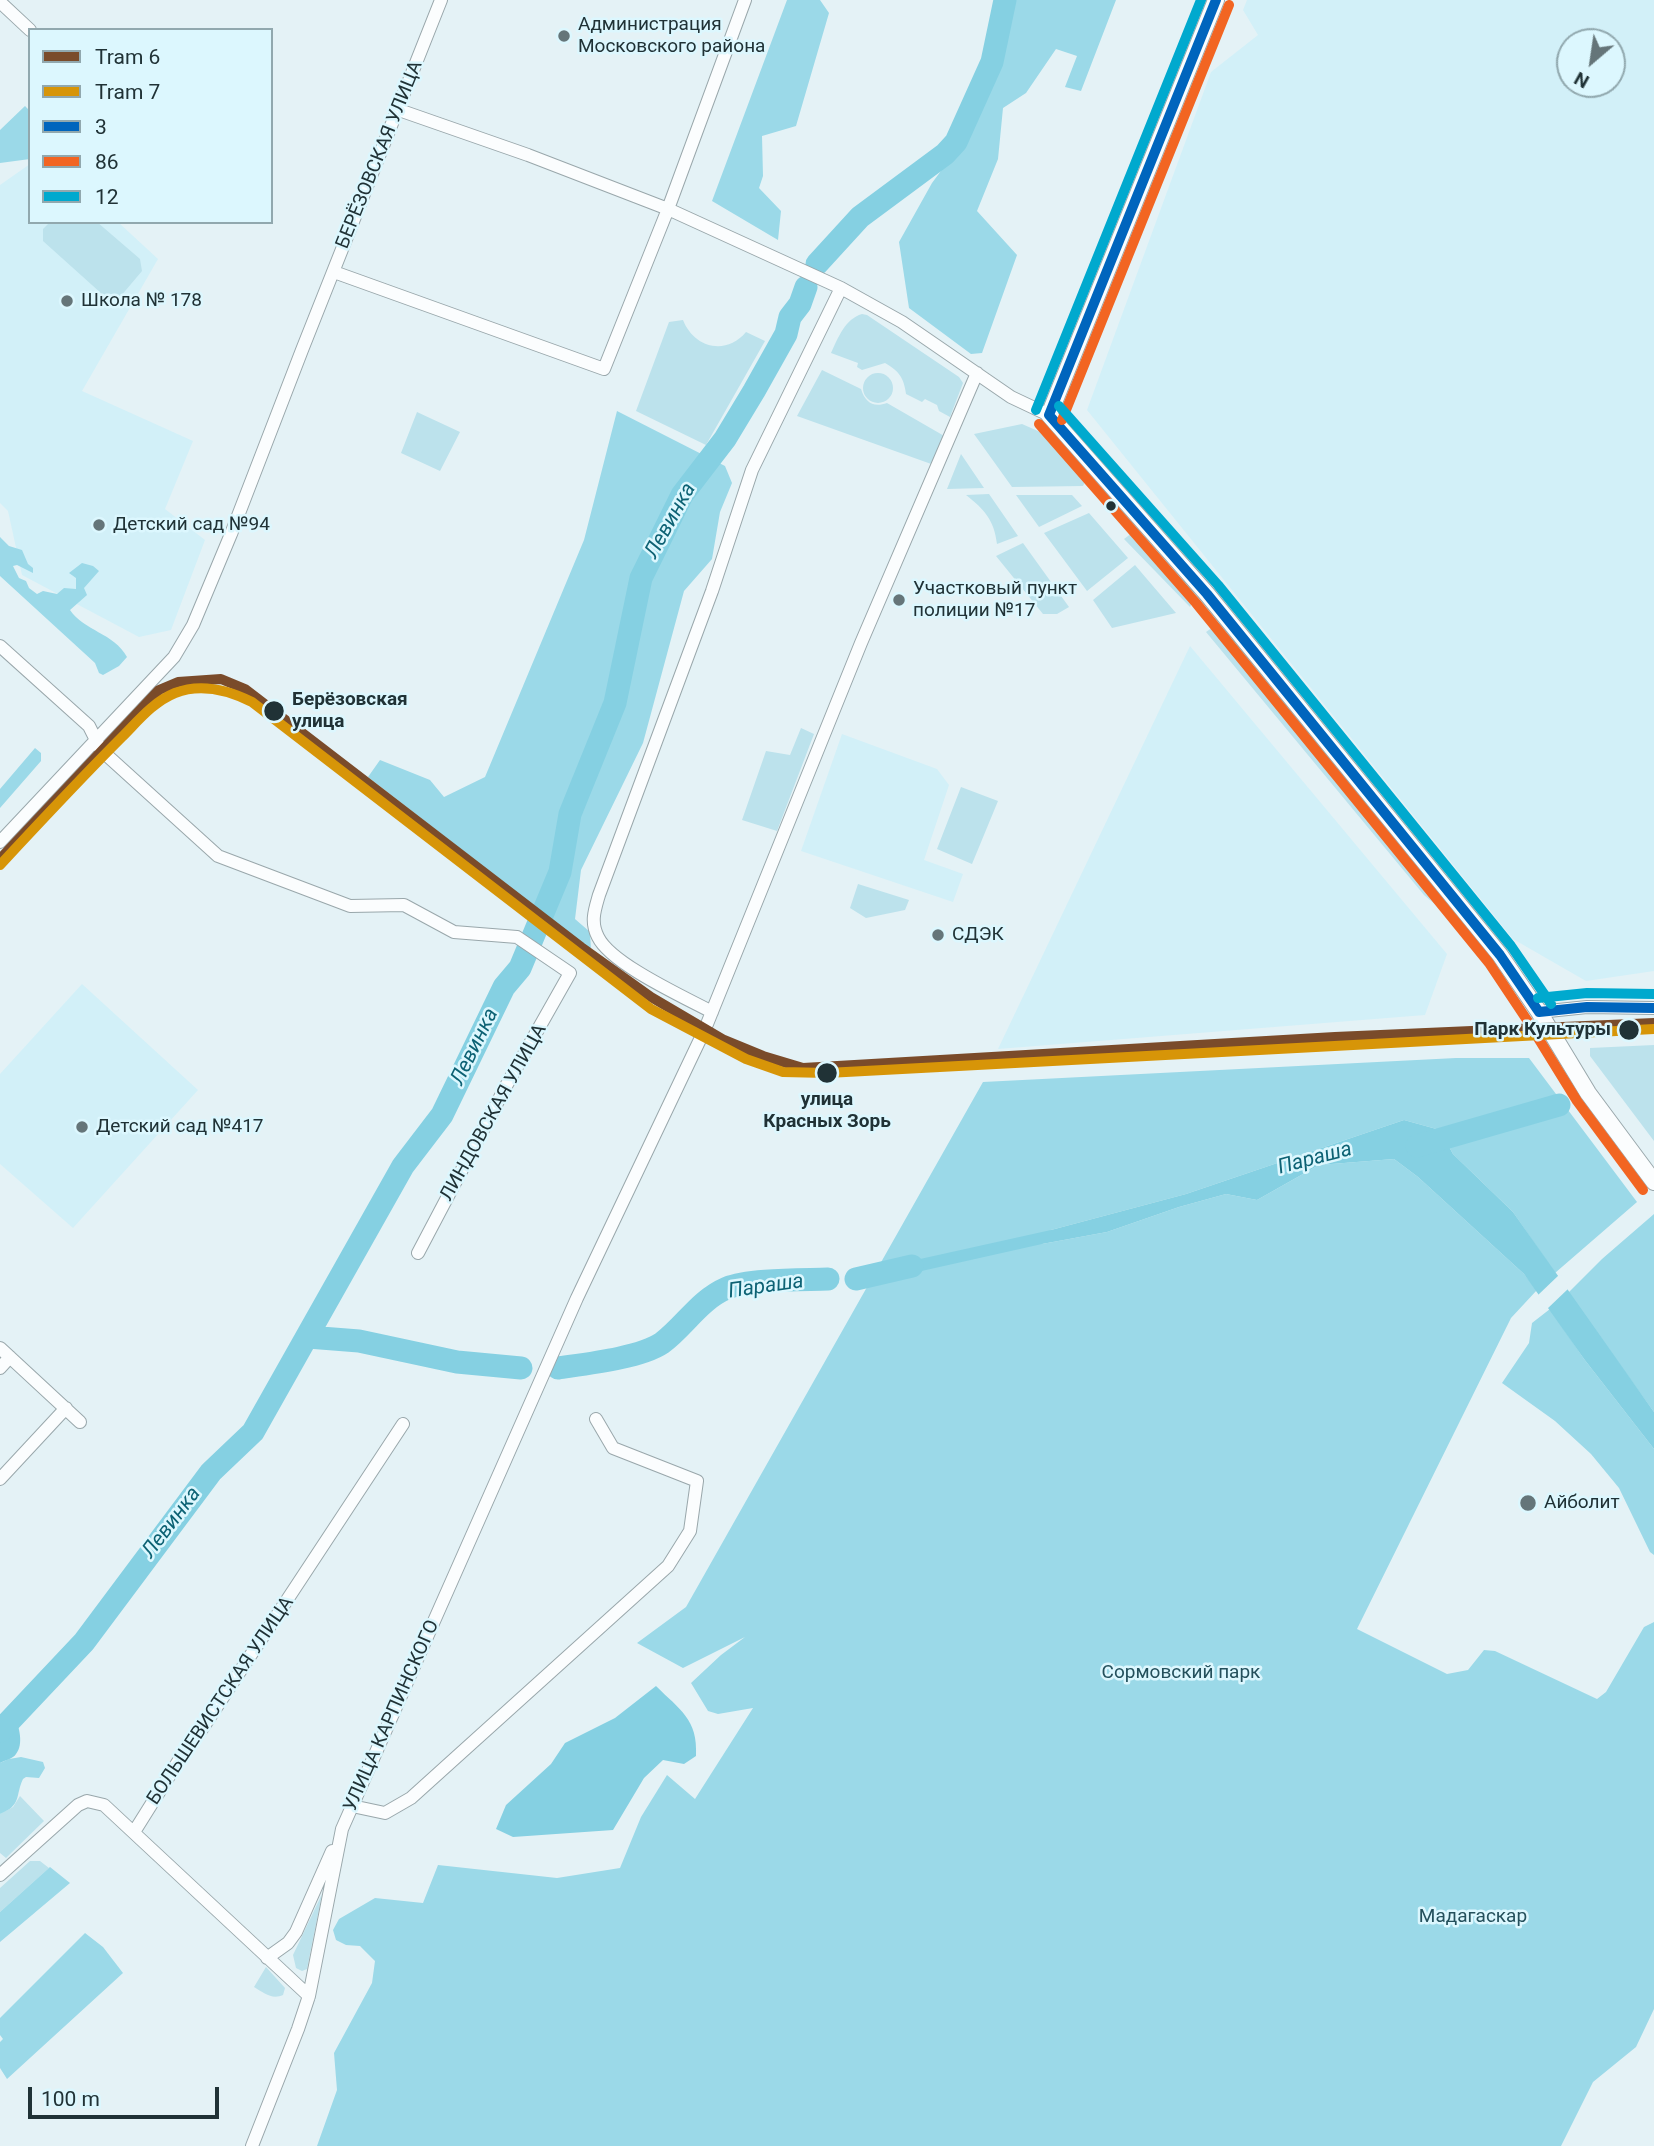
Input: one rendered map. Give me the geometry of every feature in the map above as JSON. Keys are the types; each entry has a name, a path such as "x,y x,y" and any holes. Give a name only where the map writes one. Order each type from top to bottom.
{"main road":[{"path":"1216,0 1049,415 1207,594 1500,955 1539,1012 1588,1093 1654,1182"}],"street":[{"name":"БЕРЁЗОВСКАЯ УЛИЦА","path":"0,842 174,657 193,625 232,534 441,0"},
{"path":"334,272 604,369 668,209 745,0"},
{"path":"0,2 28,28"},
{"path":"399,110 528,155 668,209 841,288 902,322 1011,397 1049,415"},
{"path":"841,288 752,470 712,591 592,918 598,938 610,952 629,966 712,1012 860,643 977,373"},
{"path":"0,646 89,726 95,738"},
{"name":"ЛИНДОВСКАЯ УЛИЦА","path":"95,738 101,750 218,856 350,906 404,905 454,932 517,937 570,973 418,1253"},
{"path":"1539,1012 1587,1007 1654,1008"},
{"name":"УЛИЦА КАРПИНСКОГО","path":"252,2146 309,1996 342,1829 577,1298 712,1012"},
{"path":"0,1368 5,1352 80,1422"},
{"path":"0,1479 66,1408"},
{"path":"352,1806 385,1813 411,1798 667,1566 690,1531 697,1480 613,1448 596,1419"},
{"name":"БОЛЬШЕВИСТСКАЯ УЛИЦА","path":"134,1832 403,1424"},
{"path":"0,1875 72,1810 88,1801 104,1805 309,1996"},
{"path":"267,1958 288,1943 296,1932 342,1829"}],"shaded area":[{"path":"1247,0 1654,0 1654,971 1586,981 1513,939 1087,410 1211,72 1258,35 1243,10"},
{"path":"28,165 28,224 120,224 158,259 82,391 193,441 165,509 205,540 171,630 139,637 22,575 8,511 0,503 0,185"},
{"path":"48,224 99,224 140,259 142,271 120,297 111,299 43,241 43,229"},
{"path":"862,314 959,377 963,383 950,417 939,411 937,405 925,399 922,402 906,394 900,376 885,363 862,370 857,367 858,363 831,353 839,335 851,320"},
{"path":"683,320 695,337 711,346 729,344 746,332 765,341 706,445 636,411 669,322"},
{"path":"822,370 861,389 870,403 887,403 946,437 934,465 797,416"},
{"path":"878,373 889,377 893,388 889,399 878,403 867,399 863,388 867,377"},
{"path":"417,412 460,432 440,471 401,453"},
{"path":"1022,424 1047,435 1085,482 1083,486 1012,487 974,434"},
{"path":"961,454 984,488 947,489"},
{"path":"989,494 1018,536 997,544 988,516 966,495"},
{"path":"1016,495 1072,495 1082,506 1039,527"},
{"path":"1089,513 1128,558 1087,591 1044,533"},
{"path":"1132,533 1139,535 1194,591 1195,598 1190,607 1124,539"},
{"path":"1023,543 1069,607 1057,614 1043,614 996,556"},
{"path":"1135,565 1176,613 1112,628 1093,600"},
{"path":"1220,622 1470,934 1424,895 1206,632"},
{"path":"1190,646 1447,954 1425,1015 998,1049"},
{"path":"801,728 814,734 777,831 742,820 766,751 790,755"},
{"path":"842,734 937,769 949,785 924,860 963,874 953,902 801,851"},
{"path":"961,787 998,801 972,864 937,849"},
{"path":"858,884 909,900 905,910 866,918 850,908"},
{"name":"Детский сад №417","path":"82,984 198,1090 73,1228 0,1164 0,1074"},
{"path":"1654,1045 1654,1141 1590,1056 1590,1048"},
{"path":"20,1796 44,1821 6,1858 0,1853 0,1814 13,1807"},
{"path":"30,1861 40,1861 49,1868 0,1912 0,1888"},
{"path":"322,1894 307,1969 302,1971 296,1968 293,1955"},
{"path":"266,1967 285,1988 283,1995 272,1996 254,1987"}],"green space":[{"path":"787,0 820,0 829,13 796,126 762,136 763,176 759,188 781,211 778,240 712,201"},
{"path":"1010,0 1116,0 1081,91 1065,87 1077,56 1056,49 1026,93 1003,108 998,159 977,211 1017,255 982,353 971,354 909,308 899,242 932,183 961,144 998,62"},
{"path":"25,106 28,109 28,159 0,163 0,130"},
{"path":"617,411 725,466 732,483 720,512 712,559 684,591 643,743 581,870 575,919 590,932 591,950 368,777 380,760 430,780 444,797 485,777 584,540"},
{"path":"0,537 9,546 22,550 28,564 33,568 33,573 17,565 13,566 19,578 26,581 29,588 37,594 43,591 57,594 64,588 76,589 76,578 69,573 82,563 99,571 84,588 87,595 70,610 83,623 115,642 127,657 119,666 103,675 99,673 95,663 0,576"},
{"path":"35,748 41,753 41,761 0,808 0,789"},
{"name":"Сормовский парк","path":"1456,1058 1529,1058 1637,1202 1555,1273 1513,1212 1453,1154 1440,1130 1404,1120 1186,1194 1051,1230 1042,1244 1107,1232 1226,1194 1257,1200 1319,1165 1394,1159 1418,1177 1524,1274 1537,1290 1511,1318 1357,1629 1447,1674 1468,1670 1484,1650 1495,1651 1597,1699 1606,1692 1644,1627 1654,1622 1654,2009 1636,2047 1593,2082 1561,2146 317,2146 337,2090 334,2053 372,1983 375,1961 360,1946 346,1945 336,1940 333,1930 339,1919 375,1898 423,1903 438,1865 557,1878 620,1868 641,1817 667,1775 695,1799 753,1708 718,1714 708,1711 691,1683 745,1637 683,1668 637,1643 686,1607 983,1082"},
{"path":"1654,1214 1654,1412 1568,1293"},
{"path":"1550,1309 1584,1359 1654,1449 1654,1555 1650,1552 1619,1488 1591,1454 1555,1421 1502,1383 1529,1343 1532,1323"},
{"path":"21,1757 43,1762 45,1768 39,1778 23,1779 17,1800 12,1807 0,1814 0,1763"},
{"path":"50,1867 70,1883 0,1942 0,1912"},
{"path":"85,1933 103,1947 123,1973 7,2079 0,2068 0,2042 3,2039 0,2035 0,2018"}],"water":[{"path":"1404,1120 1440,1130 1453,1154 1513,1212 1654,1412 1654,1449 1584,1359 1524,1274 1418,1177 1394,1159 1319,1165 1257,1200 1226,1194 1107,1232 877,1281 884,1267 1051,1230 1186,1194"},
{"path":"656,1686 691,1724 696,1756 684,1764 663,1760 644,1778 613,1830 513,1837 496,1829 506,1805 551,1764 565,1743 615,1718"},
{"path":"15,1717 20,1745 15,1756 0,1763 0,1719"}],"pier":[{"path":"1560,1274 1569,1288 1546,1310 1537,1296"}],"waterway":[{"name":"Левинка","path":"817,264 860,217 945,154 956,142 992,62 1005,0"},
{"name":"Левинка","path":"0,1731 84,1642 211,1472 253,1432 403,1166 442,1115 504,987 520,968 560,872 570,814 615,703 641,578 682,495 725,439 754,391 786,334 790,317 800,304 806,287"},
{"path":"1417,1146 1559,1105"},
{"name":"Параша","path":"856,1279 912,1266"},
{"name":"Параша","path":"558,1368 612,1360 652,1348 662,1343 708,1299 727,1288 762,1281 828,1279"},
{"name":"Параша","path":"308,1337 359,1341 457,1362 521,1368"}],"tram line":[{"name":"6","path":"0,859 159,690 178,682 221,679 245,689 581,947 651,997 724,1040 803,1068 1335,1037 1654,1023"},
{"name":"7","path":"0,865 140,718 175,693 204,688 233,694 252,702 651,1009 746,1059 783,1072 827,1073 1654,1029"}],"transit line":[{"name":"12","path":"1036,410 1201,0"},
{"name":"3","path":"1049,415 1216,0"},
{"name":"86","path":"1062,420 1229,5"},
{"name":"12","path":"1059,406 1218,585 1511,946 1551,1004"},
{"name":"3","path":"1049,415 1207,594 1500,955 1539,1012"},
{"name":"86","path":"1039,424 1196,603 1489,963 1577,1101 1643,1190"},
{"name":"12","path":"1538,998 1587,993 1654,994"},
{"name":"3","path":"1539,1012 1587,1007 1654,1008"}],"place":[{"name":"Администрация Московского района","path":"564,36"},
{"name":"Школа № 178","path":"67,301"},
{"name":"Детский сад №94","path":"99,525"},
{"name":"Участковый пункт полиции №17","path":"899,600"},
{"name":"Берёзовская улица","path":"274,711"},
{"name":"СДЭК","path":"938,935"},
{"name":"Парк Культуры","path":"1629,1030"},
{"name":"улица Красных Зорь","path":"827,1073"},
{"name":"Детский сад №417","path":"82,1127"},
{"name":"Айболит","path":"1528,1503"}],"park label":[{"name":"Мадагаскар","path":"1473,1917"}]}
